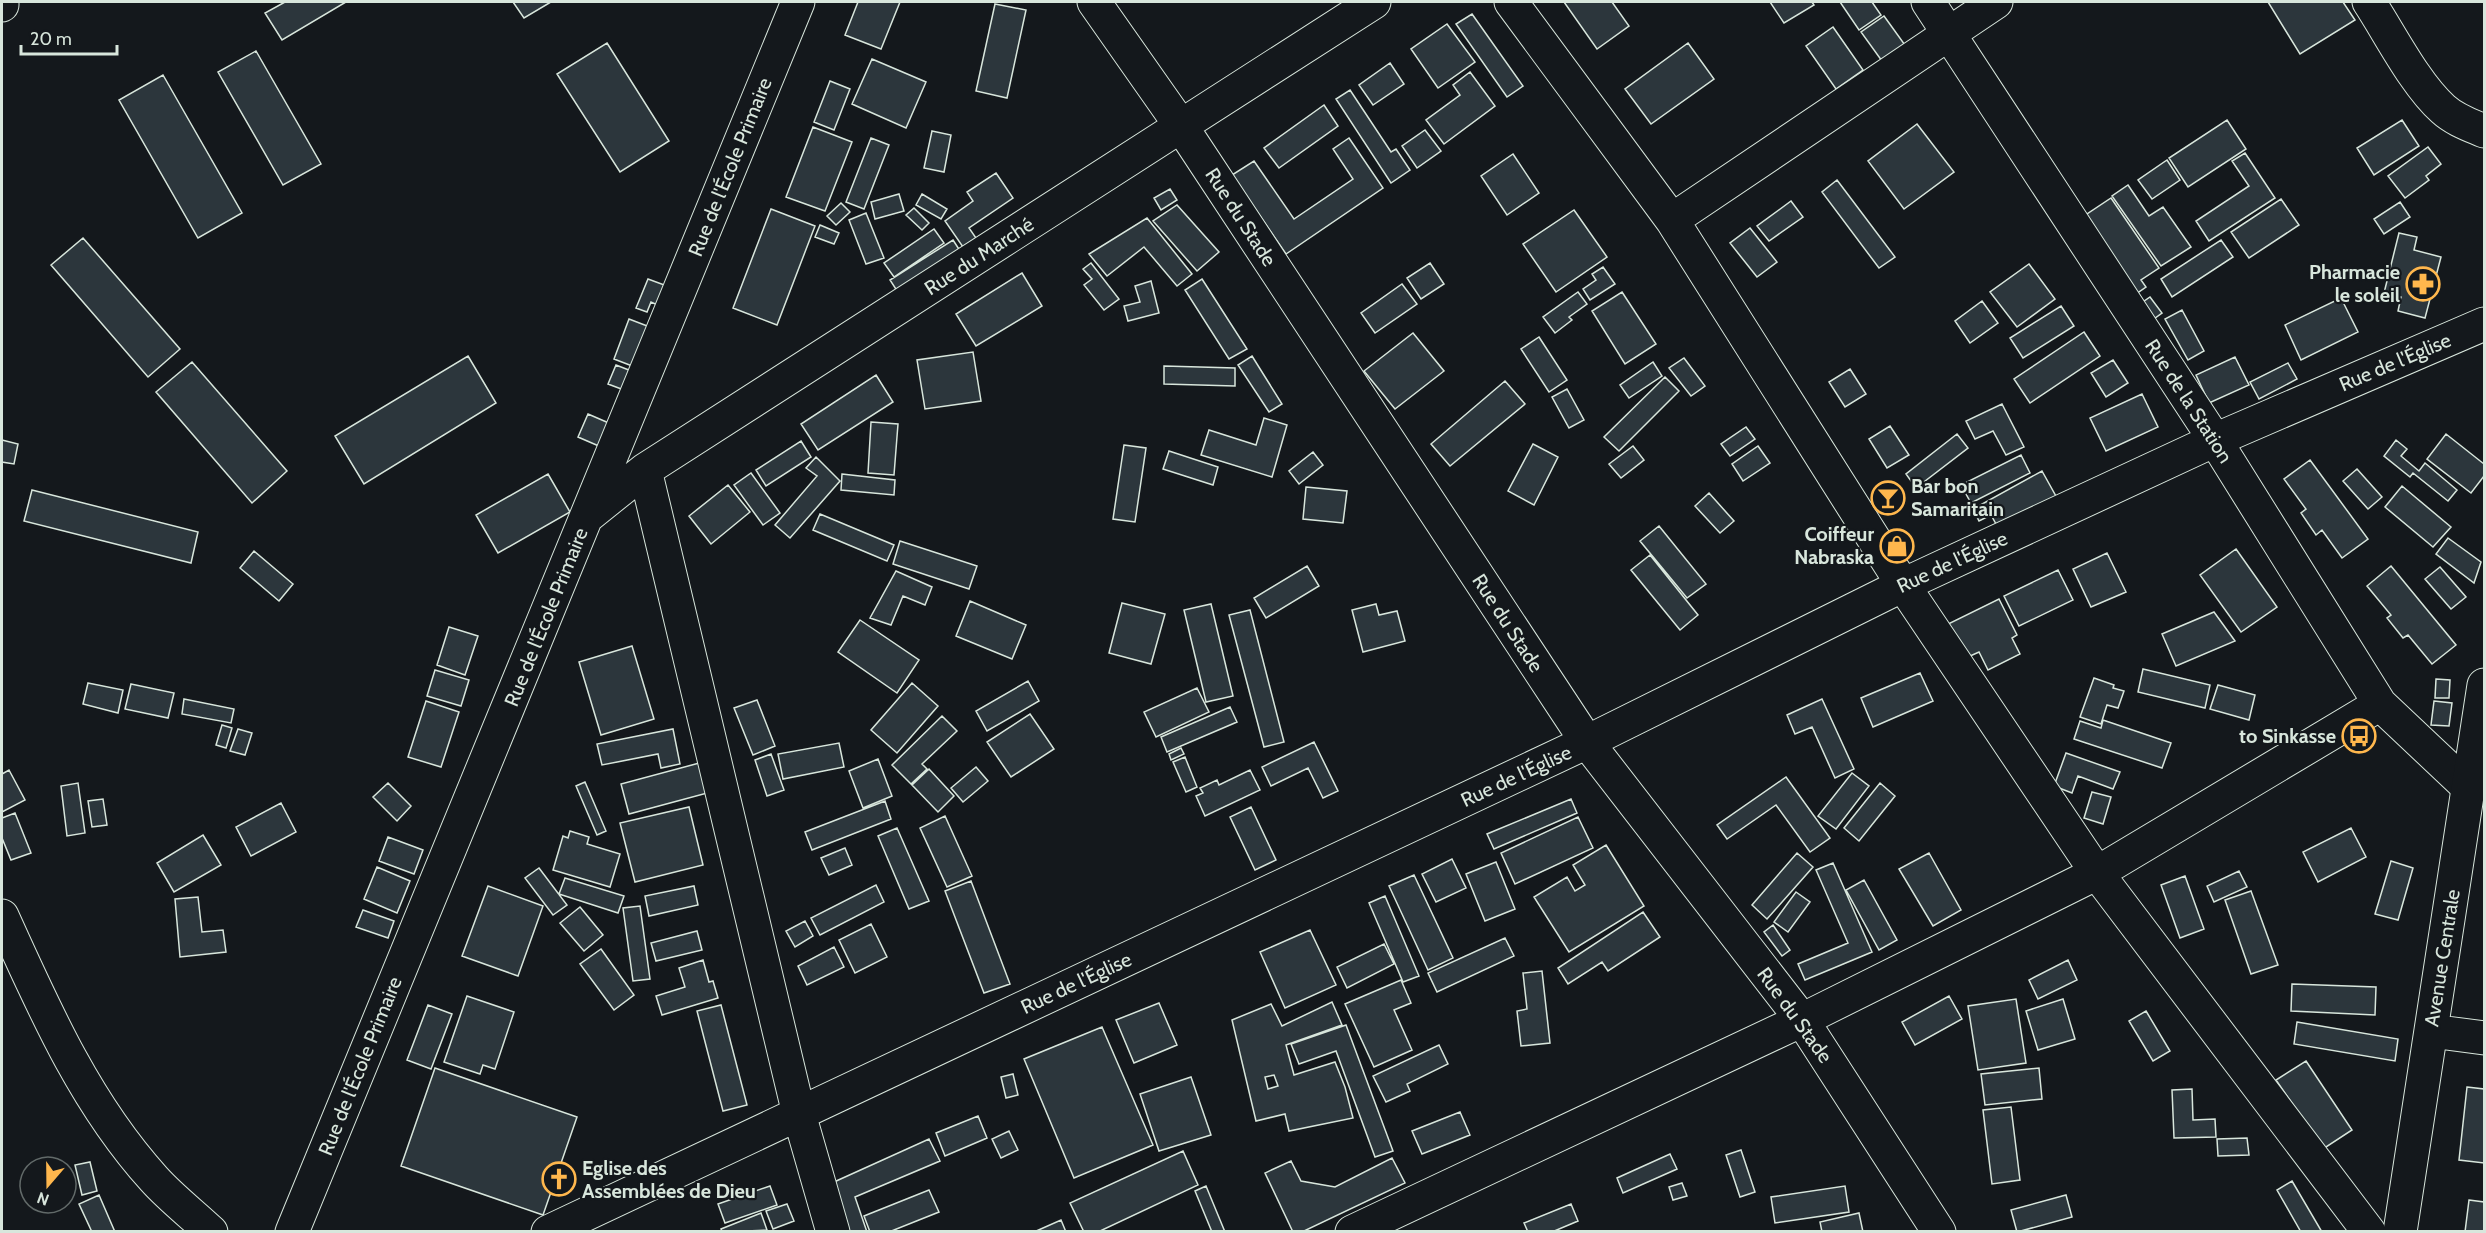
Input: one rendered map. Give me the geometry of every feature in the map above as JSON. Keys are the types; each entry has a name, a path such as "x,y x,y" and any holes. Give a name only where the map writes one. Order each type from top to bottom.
{"street":[{"name":"Rue de l'École Primaire","path":"292,1232 798,2"},
{"name":"Rue du Stade","path":"1094,2 1181,126 1587,742 1802,1020 1939,1232"},
{"name":"Rue du Marché","path":"587,517 645,470 1374,2"},
{"path":"1510,2 1672,220 1903,585 2097,873 2369,1232"},
{"name":"Rue de la Station","path":"1928,2 2215,440 2380,704 2468,787"},
{"path":"1672,220 1996,2"},
{"path":"2369,2 2429,95 2445,111 2484,131"},
{"name":"Rue de l'Église","path":"548,1232 1587,742 1903,585 2215,440 2484,324"},
{"path":"645,470 800,1114 833,1232"},
{"name":"Avenue Centrale","path":"2400,1232 2484,685"},
{"path":"1352,1232 1802,1020 2097,873 2380,704"},
{"path":"2,916 54,1031 85,1086 119,1138 155,1181 211,1232"},
{"path":"2430,1031 2484,1038"}],"building":[{"path":"285,2 346,2 282,40 265,13"},
{"path":"513,2 551,2 524,18"},
{"path":"858,2 900,2 881,49 845,35"},
{"path":"1564,2 1612,2 1629,26 1597,49"},
{"path":"1770,2 1812,2 1814,5 1784,23"},
{"path":"1840,2 1872,2 1881,15 1859,30"},
{"path":"2268,2 2343,2 2355,20 2300,54"},
{"path":"995,4 1026,10 1007,98 976,91"},
{"path":"1472,14 1523,86 1507,97 1456,24"},
{"path":"1884,16 1910,52 1887,68 1861,32"},
{"path":"1447,24 1475,62 1438,88 1411,49"},
{"path":"1833,27 1863,70 1836,89 1806,46"},
{"path":"607,43 669,141 620,172 557,74"},
{"path":"1688,43 1714,79 1651,124 1625,89"},
{"path":"256,51 321,164 283,185 218,72"},
{"path":"872,59 926,82 906,128 852,104"},
{"path":"1390,63 1404,84 1373,105 1359,85"},
{"path":"1470,72 1495,106 1444,144 1426,120 1460,95 1453,85"},
{"path":"163,75 242,213 198,238 119,100"},
{"path":"830,81 850,89 834,130 814,122"},
{"path":"1350,90 1391,152 1396,149 1410,170 1391,183 1336,99"},
{"path":"1324,105 1338,126 1279,168 1264,148"},
{"path":"2227,120 2246,149 2188,187 2169,158"},
{"path":"2402,120 2419,146 2374,175 2357,148"},
{"path":"1917,124 1954,172 1904,209 1868,161"},
{"path":"813,127 852,142 825,211 786,197"},
{"path":"1425,130 1441,151 1417,168 1402,146"},
{"path":"932,131 951,135 944,172 924,168"},
{"path":"871,138 889,145 864,209 846,202"},
{"path":"1349,138 1383,188 1286,254 1232,175 1254,161 1294,219 1353,179 1333,149"},
{"path":"2428,147 2441,164 2426,176 2429,180 2405,198 2388,176"},
{"path":"2245,153 2275,198 2209,241 2196,221 2249,186 2232,161"},
{"path":"1513,154 1539,193 1507,215 1481,176"},
{"path":"2167,160 2180,180 2152,199 2138,180"},
{"path":"996,173 1013,198 969,228 976,238 963,247 945,221 973,201 967,192"},
{"path":"1837,180 1895,257 1879,268 1822,192"},
{"path":"2128,185 2149,216 2163,207 2191,247 2161,266 2112,196"},
{"path":"1170,189 1177,200 1161,210 1154,198"},
{"path":"899,194 904,211 875,219 871,202"},
{"path":"922,194 947,209 941,219 916,205"},
{"path":"2111,198 2159,268 2141,280 2146,287 2133,296 2081,218"},
{"path":"2281,199 2299,225 2249,258 2231,232"},
{"path":"1791,201 1803,217 1769,241 1757,226"},
{"path":"2400,202 2410,217 2384,234 2374,219"},
{"path":"841,203 850,212 836,225 827,216"},
{"path":"1177,205 1219,252 1197,271 1153,221"},
{"path":"914,208 929,223 922,230 906,215"},
{"path":"771,209 815,226 777,325 733,308"},
{"path":"1574,210 1607,257 1556,292 1523,244"},
{"path":"866,213 884,258 866,264 849,220"},
{"path":"1147,218 1192,274 1177,286 1144,247 1107,276 1089,254"},
{"path":"820,225 839,233 834,244 815,237"},
{"path":"1750,228 1777,262 1757,277 1730,243"},
{"path":"934,229 944,243 894,277 884,263"},
{"path":"2399,233 2417,237 2414,250 2441,257 2425,318 2398,311 2401,297 2384,293"},
{"path":"83,238 180,349 148,377 51,265"},
{"path":"953,240 964,257 901,297 890,280"},
{"path":"2221,240 2233,257 2172,297 2161,279"},
{"path":"1091,263 1119,299 1104,310 1084,285 1092,279 1083,269"},
{"path":"1430,263 1444,284 1421,299 1407,278"},
{"path":"2029,264 2055,299 2017,327 1990,292"},
{"path":"1603,267 1615,284 1590,300 1583,289 1596,280 1592,274"},
{"path":"1022,273 1042,306 976,346 956,314"},
{"path":"648,279 667,286 664,308 651,302 647,312 636,308"},
{"path":"1202,279 1247,349 1229,359 1185,290"},
{"path":"1151,281 1159,313 1128,321 1124,306 1140,302 1135,286"},
{"path":"1402,284 1417,304 1375,333 1361,313"},
{"path":"1578,292 1587,304 1569,317 1572,320 1555,333 1543,317"},
{"path":"1622,292 1656,344 1625,364 1592,311"},
{"path":"2150,297 2162,313 2151,321 2140,304"},
{"path":"2341,298 2358,332 2301,360 2285,325"},
{"path":"1982,301 1998,323 1970,343 1955,321"},
{"path":"2061,306 2074,326 2023,358 2010,338"},
{"path":"2182,310 2204,351 2188,360 2165,319"},
{"path":"629,319 655,329 640,369 614,359"},
{"path":"2084,332 2100,356 2030,403 2014,379"},
{"path":"1413,333 1444,371 1395,409 1364,371"},
{"path":"1539,337 1567,380 1549,392 1521,349"},
{"path":"973,352 981,401 925,409 917,360"},
{"path":"468,356 496,403 364,484 335,436"},
{"path":"1252,356 1282,404 1269,412 1238,365"},
{"path":"2235,357 2249,385 2209,403 2196,375"},
{"path":"1684,358 1705,386 1691,396 1669,368"},
{"path":"2113,360 2128,383 2106,397 2091,373"},
{"path":"192,362 287,471 252,503 156,392"},
{"path":"1653,362 1662,376 1629,398 1620,385"},
{"path":"2288,363 2297,379 2259,399 2250,382"},
{"path":"616,365 639,374 632,393 608,384"},
{"path":"1164,366 1235,368 1235,386 1164,384"},
{"path":"1850,369 1866,394 1845,407 1829,382"},
{"path":"876,375 893,402 818,450 801,424"},
{"path":"1665,377 1679,391 1619,451 1604,437"},
{"path":"1505,381 1525,404 1450,466 1431,444"},
{"path":"1567,389 1584,420 1569,428 1552,397"},
{"path":"2142,394 2158,427 2106,451 2090,418"},
{"path":"2002,404 2024,447 2006,455 1993,431 1975,439 1966,421"},
{"path":"588,414 618,427 608,450 578,437"},
{"path":"1264,418 1287,425 1272,477 1201,455 1209,430 1256,445"},
{"path":"871,422 898,424 894,475 868,473"},
{"path":"1890,426 1909,455 1887,468 1869,439"},
{"path":"1746,427 1755,439 1730,456 1721,444"},
{"path":"1957,434 1968,448 1916,488 1906,474"},
{"path":"2446,434 2484,464 2484,476 2471,493 2427,459"},
{"path":"2,440 18,444 14,464 2,462"},
{"path":"2396,440 2407,449 2401,456 2419,471 2425,463 2457,490 2448,501 2413,473 2410,477 2384,456"},
{"path":"801,441 811,457 766,486 756,470"},
{"path":"1533,444 1558,457 1534,505 1508,491"},
{"path":"1124,445 1146,448 1135,522 1113,519"},
{"path":"1633,446 1644,460 1621,478 1609,464"},
{"path":"1758,446 1770,463 1743,481 1732,464"},
{"path":"1169,451 1218,467 1213,485 1163,469"},
{"path":"1313,452 1323,465 1299,484 1289,471"},
{"path":"2021,455 2030,473 1971,503 1961,485"},
{"path":"816,457 840,481 790,538 775,525 817,476 806,468"},
{"path":"2310,460 2368,539 2342,558 2322,530 2316,535 2301,513 2306,509 2284,479"},
{"path":"2357,469 2382,497 2368,509 2343,481"},
{"path":"2042,471 2057,498 2001,533 1991,515 1979,521 1973,509"},
{"path":"751,473 780,513 763,525 734,485"},
{"path":"548,474 570,512 498,553 476,515"},
{"path":"842,474 895,480 894,495 841,490"},
{"path":"728,485 750,512 711,544 689,516"},
{"path":"2402,486 2451,527 2433,547 2385,507"},
{"path":"1306,487 1347,491 1343,523 1303,519"},
{"path":"32,490 198,532 191,563 24,521"},
{"path":"1709,493 1734,521 1720,533 1695,506"},
{"path":"820,514 894,545 887,561 813,530"},
{"path":"1659,526 1706,584 1687,598 1640,541"},
{"path":"2448,538 2481,562 2474,583 2436,554"},
{"path":"900,541 977,566 969,589 893,564"},
{"path":"2236,549 2277,607 2241,632 2200,575"},
{"path":"254,551 293,584 279,601 240,568"},
{"path":"2107,553 2126,592 2091,607 2073,569"},
{"path":"1650,555 1698,615 1680,630 1631,570"},
{"path":"1307,566 1319,586 1266,618 1254,598"},
{"path":"2391,566 2456,645 2432,664 2408,635 2403,638 2387,618 2391,615 2367,586"},
{"path":"2440,567 2466,597 2451,609 2425,579"},
{"path":"2058,570 2073,600 2019,626 2004,596"},
{"path":"896,571 932,587 925,605 903,596 891,625 870,618"},
{"path":"1999,599 2017,635 2012,638 2020,654 1988,670 1979,652 1959,661 1942,627"},
{"path":"970,601 1026,625 1012,659 956,636"},
{"path":"1122,603 1165,614 1151,664 1109,653"},
{"path":"1211,604 1233,696 1206,702 1184,610"},
{"path":"1376,604 1379,615 1397,611 1405,641 1363,652 1352,610"},
{"path":"1250,610 1284,742 1264,747 1229,615"},
{"path":"2214,612 2235,641 2176,666 2162,634"},
{"path":"860,620 919,660 897,693 838,652"},
{"path":"449,627 478,636 465,675 437,665"},
{"path":"632,646 654,719 601,735 579,662"},
{"path":"2143,669 2210,685 2205,708 2138,692"},
{"path":"435,670 469,680 461,706 427,696"},
{"path":"1920,673 1933,701 1873,727 1861,698"},
{"path":"2094,678 2124,691 2118,708 2107,705 2101,724 2080,717"},
{"path":"2436,679 2450,680 2449,698 2435,698"},
{"path":"1028,681 1039,701 987,731 976,711"},
{"path":"88,683 123,690 118,713 83,704"},
{"path":"912,683 938,706 897,753 871,730"},
{"path":"131,684 174,693 168,718 125,709"},
{"path":"2218,685 2255,695 2249,720 2210,709"},
{"path":"1197,688 1209,712 1156,737 1144,712"},
{"path":"184,699 234,709 231,723 182,714"},
{"path":"1822,699 1854,769 1835,778 1812,727 1795,734 1787,715"},
{"path":"757,700 775,746 753,755 734,708"},
{"path":"426,701 459,712 441,767 408,757"},
{"path":"2434,701 2452,703 2449,726 2431,725"},
{"path":"1230,707 1237,722 1167,752 1161,737"},
{"path":"1030,714 1054,749 1011,777 987,742"},
{"path":"942,716 957,731 922,764 927,769 911,784 892,765"},
{"path":"2103,720 2171,743 2162,768 2074,739 2080,721 2101,728"},
{"path":"222,725 232,728 226,748 216,745"},
{"path":"238,729 252,733 245,755 230,751"},
{"path":"673,729 680,764 661,768 658,754 602,765 597,744"},
{"path":"1314,742 1338,791 1323,798 1308,768 1271,786 1262,767"},
{"path":"839,743 844,767 783,779 778,754"},
{"path":"1181,748 1184,754 1171,760 1169,754"},
{"path":"2066,753 2120,772 2113,789 2078,776 2072,793 2054,786"},
{"path":"771,754 784,790 767,796 755,760"},
{"path":"1185,757 1197,787 1186,792 1173,762"},
{"path":"878,759 892,796 863,808 849,771"},
{"path":"703,762 711,792 629,814 621,784"},
{"path":"976,767 988,781 963,802 951,788"},
{"path":"929,769 954,796 938,812 912,785"},
{"path":"9,770 25,800 2,812 2,774"},
{"path":"1250,770 1260,790 1205,816 1196,796 1203,793 1200,788 1217,780 1219,785"},
{"path":"1852,773 1869,786 1836,829 1818,816"},
{"path":"1786,777 1830,838 1810,852 1776,805 1727,839 1717,825"},
{"path":"585,782 606,831 597,835 576,786"},
{"path":"78,783 85,833 67,836 61,786"},
{"path":"388,783 411,806 397,821 373,797"},
{"path":"1880,783 1895,796 1859,841 1844,828"},
{"path":"2092,792 2111,797 2103,824 2084,818"},
{"path":"103,799 107,825 92,827 88,801"},
{"path":"1571,799 1577,813 1494,849 1487,834"},
{"path":"885,801 891,819 812,850 805,832"},
{"path":"281,803 296,832 251,856 236,827"},
{"path":"689,807 703,865 635,882 620,823"},
{"path":"1251,807 1276,860 1255,870 1230,817"},
{"path":"15,813 31,853 11,860 2,838 2,818"},
{"path":"945,816 972,876 947,887 920,828"},
{"path":"1578,817 1593,848 1515,884 1501,853"},
{"path":"897,828 929,901 909,909 878,836"},
{"path":"2351,828 2366,857 2318,882 2303,852"},
{"path":"570,831 589,837 587,844 620,854 610,887 553,870 563,836 568,838"},
{"path":"203,835 221,865 174,892 157,863"},
{"path":"388,837 423,850 414,874 379,861"},
{"path":"1606,845 1644,906 1569,952 1534,897 1567,877 1575,891 1585,885 1573,865"},
{"path":"845,848 852,865 829,875 821,858"},
{"path":"1797,853 1813,867 1767,919 1752,905"},
{"path":"1929,853 1961,910 1933,926 1899,869"},
{"path":"1452,859 1466,888 1436,902 1422,874"},
{"path":"2391,861 2413,868 2398,920 2375,914"},
{"path":"1496,862 1515,909 1485,921 1466,874"},
{"path":"1833,863 1872,952 1805,980 1798,964 1848,943 1816,870"},
{"path":"377,867 410,881 397,913 364,899"},
{"path":"539,868 567,905 553,915 525,878"},
{"path":"2239,871 2247,887 2214,902 2207,886"},
{"path":"1414,875 1453,958 1428,970 1389,886"},
{"path":"2185,876 2204,929 2180,938 2161,885"},
{"path":"565,878 624,896 618,913 559,894"},
{"path":"1864,880 1897,940 1879,950 1846,890"},
{"path":"971,881 1010,984 984,993 945,891"},
{"path":"876,885 884,902 820,935 811,918"},
{"path":"488,886 543,906 518,976 462,956"},
{"path":"694,886 698,905 649,916 645,896"},
{"path":"2251,891 2278,965 2251,974 2225,900"},
{"path":"1796,892 1810,902 1788,932 1774,922"},
{"path":"1385,896 1419,976 1403,982 1369,903"},
{"path":"198,897 202,932 223,930 226,952 180,957 175,899"},
{"path":"640,906 650,979 633,981 623,908"},
{"path":"580,907 603,935 584,951 560,923"},
{"path":"363,910 394,921 388,938 356,927"},
{"path":"1643,912 1660,937 1608,971 1602,962 1568,984 1558,968"},
{"path":"805,921 813,936 795,947 786,931"},
{"path":"871,924 887,957 855,973 839,940"},
{"path":"1773,925 1790,950 1782,956 1764,932"},
{"path":"1310,930 1336,985 1285,1008 1260,952"},
{"path":"697,931 702,950 656,961 651,943"},
{"path":"1505,938 1514,956 1437,992 1428,973"},
{"path":"1384,944 1394,964 1347,988 1337,967"},
{"path":"834,947 844,967 807,985 798,966"},
{"path":"601,949 634,995 614,1010 580,964"},
{"path":"703,960 709,982 713,981 718,998 662,1015 656,996 685,987 679,968"},
{"path":"2068,960 2077,980 2038,999 2029,980"},
{"path":"1542,971 1550,1043 1521,1046 1517,1011 1527,1009 1523,973"},
{"path":"1401,980 1411,1003 1394,1010 1412,1050 1374,1067 1345,1004"},
{"path":"2292,984 2376,987 2375,1015 2291,1011"},
{"path":"467,996 514,1012 495,1069 483,1065 480,1074 444,1062"},
{"path":"1949,996 1962,1019 1915,1045 1902,1022"},
{"path":"2016,999 2026,1063 1978,1070 1968,1006"},
{"path":"2063,999 2075,1039 2038,1050 2026,1011"},
{"path":"1332,1002 1342,1025 1286,1045 1294,1075 1335,1062 1345,1087 1353,1118 1289,1131 1285,1114 1256,1121 1232,1020 1271,1004 1282,1026","holes":["1274,1075 1278,1086 1268,1089 1265,1077"]},
{"path":"1159,1003 1177,1045 1134,1063 1116,1020"},
{"path":"428,1005 452,1014 431,1069 407,1060"},
{"path":"721,1005 747,1105 723,1111 697,1011"},
{"path":"2146,1011 2170,1051 2153,1061 2129,1021"},
{"path":"2297,1022 2398,1039 2395,1061 2294,1044"},
{"path":"1346,1025 1393,1151 1375,1157 1336,1051 1299,1064 1291,1044"},
{"path":"1102,1027 1153,1145 1074,1178 1024,1059"},
{"path":"1439,1045 1448,1064 1407,1084 1410,1091 1386,1102 1373,1076"},
{"path":"2306,1061 2352,1130 2323,1149 2276,1080"},
{"path":"435,1068 577,1117 543,1215 401,1166"},
{"path":"2039,1068 2042,1099 1985,1105 1981,1074"},
{"path":"1013,1074 1018,1095 1006,1098 1001,1077"},
{"path":"1191,1077 1211,1135 1159,1151 1140,1094"},
{"path":"2467,1087 2484,1089 2484,1163 2459,1160"},
{"path":"2192,1089 2193,1120 2215,1119 2216,1137 2174,1138 2172,1090"},
{"path":"2011,1107 2020,1180 1992,1184 1983,1110"},
{"path":"1460,1112 1470,1135 1422,1154 1412,1131"},
{"path":"978,1116 987,1138 945,1156 936,1133"},
{"path":"1009,1131 1018,1150 1001,1158 992,1139"},
{"path":"2247,1138 2249,1155 2218,1156 2217,1139"},
{"path":"929,1139 940,1161 855,1197 867,1232 848,1232 834,1182"},
{"path":"1741,1150 1755,1192 1740,1197 1726,1155"},
{"path":"1183,1151 1198,1185 1098,1232 1084,1232 1070,1203"},
{"path":"1670,1154 1677,1169 1623,1193 1617,1178"},
{"path":"1392,1158 1405,1183 1302,1232 1293,1232 1265,1173 1291,1161 1301,1181 1335,1187"},
{"path":"90,1162 97,1191 82,1195 78,1164"},
{"path":"2292,1181 2322,1232 2301,1232 2277,1190"},
{"path":"1682,1183 1687,1196 1673,1200 1669,1187"},
{"path":"770,1186 777,1205 725,1223 718,1204"},
{"path":"1206,1186 1225,1232 1212,1232 1195,1191"},
{"path":"1845,1186 1849,1212 1775,1223 1771,1197"},
{"path":"929,1190 939,1212 889,1232 870,1232 864,1216"},
{"path":"99,1195 115,1232 92,1232 79,1204"},
{"path":"2066,1195 2072,1217 2017,1232 2011,1210"},
{"path":"2469,1200 2484,1202 2484,1232 2465,1232"},
{"path":"787,1204 794,1221 773,1229 766,1211"},
{"path":"1571,1204 1578,1221 1552,1232 1528,1232 1524,1223"},
{"path":"761,1213 767,1230 722,1232 721,1229"},
{"path":"1859,1213 1863,1232 1822,1232 1820,1222"},
{"path":"1061,1220 1066,1232 1034,1232"}],"place":[{"name":"Pharmacie le soleil","path":"2423,284"},
{"name":"Bar bon Samaritain","path":"1888,498"},
{"name":"Coiffeur Nabraska","path":"1897,546"},
{"name":"to Sinkasse","path":"2359,736"},
{"name":"Eglise des Assemblées de Dieu","path":"559,1179"}]}
